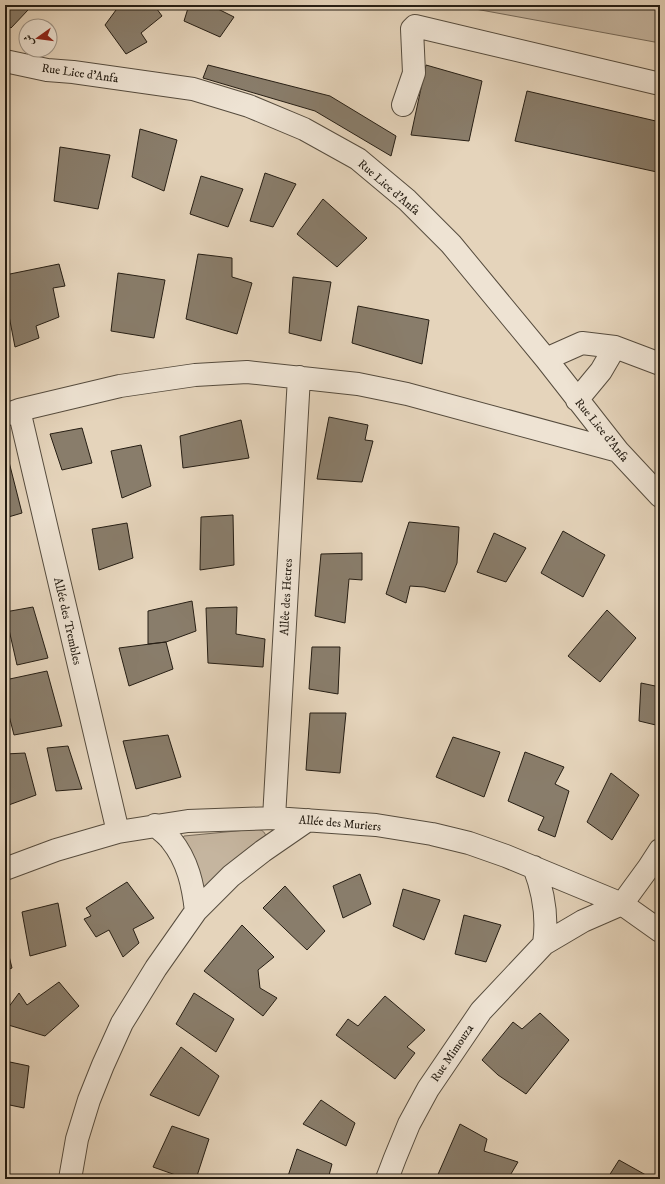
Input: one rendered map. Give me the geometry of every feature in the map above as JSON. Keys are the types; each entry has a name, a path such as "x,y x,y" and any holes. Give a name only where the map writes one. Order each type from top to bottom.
{"street":[{"path":"403,105 414,73 412,29 415,26 660,84"},
{"name":"Rue Lice d'Anfa","path":"5,61 47,70 73,72 193,89 249,106 304,129 358,160 407,200 451,244 546,359 618,451 660,496"},
{"path":"546,359 582,343 615,347 660,364"},
{"path":"577,400 601,372 615,347"},
{"path":"12,413 120,386 195,374 247,372 358,384 407,394 618,451"},
{"name":"Allêe des Hetres","path":"274,818 299,377"},
{"name":"Allée des Trembles","path":"12,413 118,832"},
{"name":"Allée des Muriers","path":"5,869 56,850 118,832 188,821 274,818 376,825 432,834 469,843 534,867 622,904 660,931"},
{"path":"70,1179 77,1139 89,1100 122,1023 152,974 196,911 231,876 263,851 308,820"},
{"path":"155,825 171,840 183,859 192,881 196,911"},
{"name":"Rue Mimouza","path":"387,1179 409,1124 428,1089 480,1011 544,944 584,921 622,904 660,850"},
{"path":"534,867 542,887 546,929 544,944"}],"shaded area":[{"path":"456,5 660,5 660,43 459,6"},
{"path":"257,829 263,831 266,836 205,890 182,839 184,836"}],"building":[{"path":"5,5 22,5 28,10 20,18 18,18 18,21 11,28 5,24"},
{"path":"110,5 154,5 162,16 141,33 147,42 126,54 105,25 116,10"},
{"path":"189,5 220,5 218,9 234,17 220,37 184,21"},
{"path":"208,65 330,96 396,136 391,156 315,111 203,78"},
{"path":"426,65 482,81 469,141 411,135"},
{"path":"527,91 660,122 660,153 657,172 515,141"},
{"path":"140,129 177,140 164,191 132,177"},
{"path":"60,147 110,155 98,209 54,201"},
{"path":"265,173 296,184 273,227 250,221"},
{"path":"201,176 243,189 228,227 190,214"},
{"path":"323,199 367,238 337,267 297,234"},
{"path":"198,254 232,258 232,277 252,283 237,334 186,319"},
{"path":"59,264 65,286 53,288 59,317 36,326 39,338 15,347 5,295 5,275"},
{"path":"118,273 165,280 154,338 111,331"},
{"path":"293,277 331,282 321,341 289,333"},
{"path":"358,306 429,320 422,364 352,343"},
{"path":"329,417 368,425 365,440 373,441 362,482 317,479"},
{"path":"241,420 249,458 183,468 180,436"},
{"path":"82,428 92,463 62,470 50,434"},
{"path":"141,445 151,486 122,498 111,451"},
{"path":"7,454 22,513 5,518 5,455"},
{"path":"233,515 234,565 200,570 201,517"},
{"path":"409,522 459,527 457,563 445,592 424,587 410,586 406,603 386,594"},
{"path":"127,523 133,558 99,570 92,529"},
{"path":"563,531 605,555 583,597 541,573"},
{"path":"494,533 526,548 506,582 477,572"},
{"path":"362,553 362,580 349,579 345,623 315,616 321,554"},
{"path":"192,601 196,631 166,642 148,644 148,611"},
{"path":"33,607 48,658 17,665 5,612"},
{"path":"237,607 236,634 265,639 263,667 208,663 206,608"},
{"path":"607,610 636,638 600,682 568,656"},
{"path":"166,642 173,669 129,686 119,648"},
{"path":"312,647 340,647 338,694 309,689"},
{"path":"47,671 62,726 14,735 5,700 5,680"},
{"path":"641,683 660,687 660,726 639,721"},
{"path":"310,713 346,713 340,773 306,770"},
{"path":"168,735 181,777 136,789 123,741"},
{"path":"453,737 500,752 484,797 436,777"},
{"path":"68,746 82,789 56,791 47,748"},
{"path":"525,752 564,767 555,784 569,791 555,837 538,830 544,817 508,801"},
{"path":"25,753 36,795 6,806 5,754"},
{"path":"611,773 639,795 612,840 587,822"},
{"path":"360,874 371,904 343,918 333,886"},
{"path":"127,882 154,918 133,929 139,943 123,957 109,930 96,937 84,919 91,916 86,908"},
{"path":"285,886 325,931 307,950 263,908"},
{"path":"403,889 440,900 424,940 393,926"},
{"path":"58,903 66,946 30,956 22,912"},
{"path":"464,915 501,925 486,962 455,954"},
{"path":"242,925 274,957 258,970 260,988 277,998 263,1016 204,971"},
{"path":"5,940 12,968 5,971"},
{"path":"59,982 79,1006 45,1036 5,1024 5,1012 19,993 27,1005"},
{"path":"194,993 234,1019 216,1052 176,1024"},
{"path":"385,996 425,1030 407,1047 415,1053 395,1079 336,1035 348,1019 358,1026"},
{"path":"540,1013 569,1040 526,1094 498,1075 482,1060 513,1022 522,1029"},
{"path":"181,1047 219,1076 199,1116 150,1095"},
{"path":"5,1061 29,1066 24,1108 5,1104"},
{"path":"321,1100 355,1123 346,1146 303,1124"},
{"path":"460,1124 487,1139 484,1151 518,1162 508,1179 475,1179 468,1175 466,1179 436,1179"},
{"path":"172,1126 209,1139 196,1179 187,1179 153,1167"},
{"path":"297,1149 332,1164 328,1179 287,1179"},
{"path":"619,1160 653,1179 607,1179"}]}
